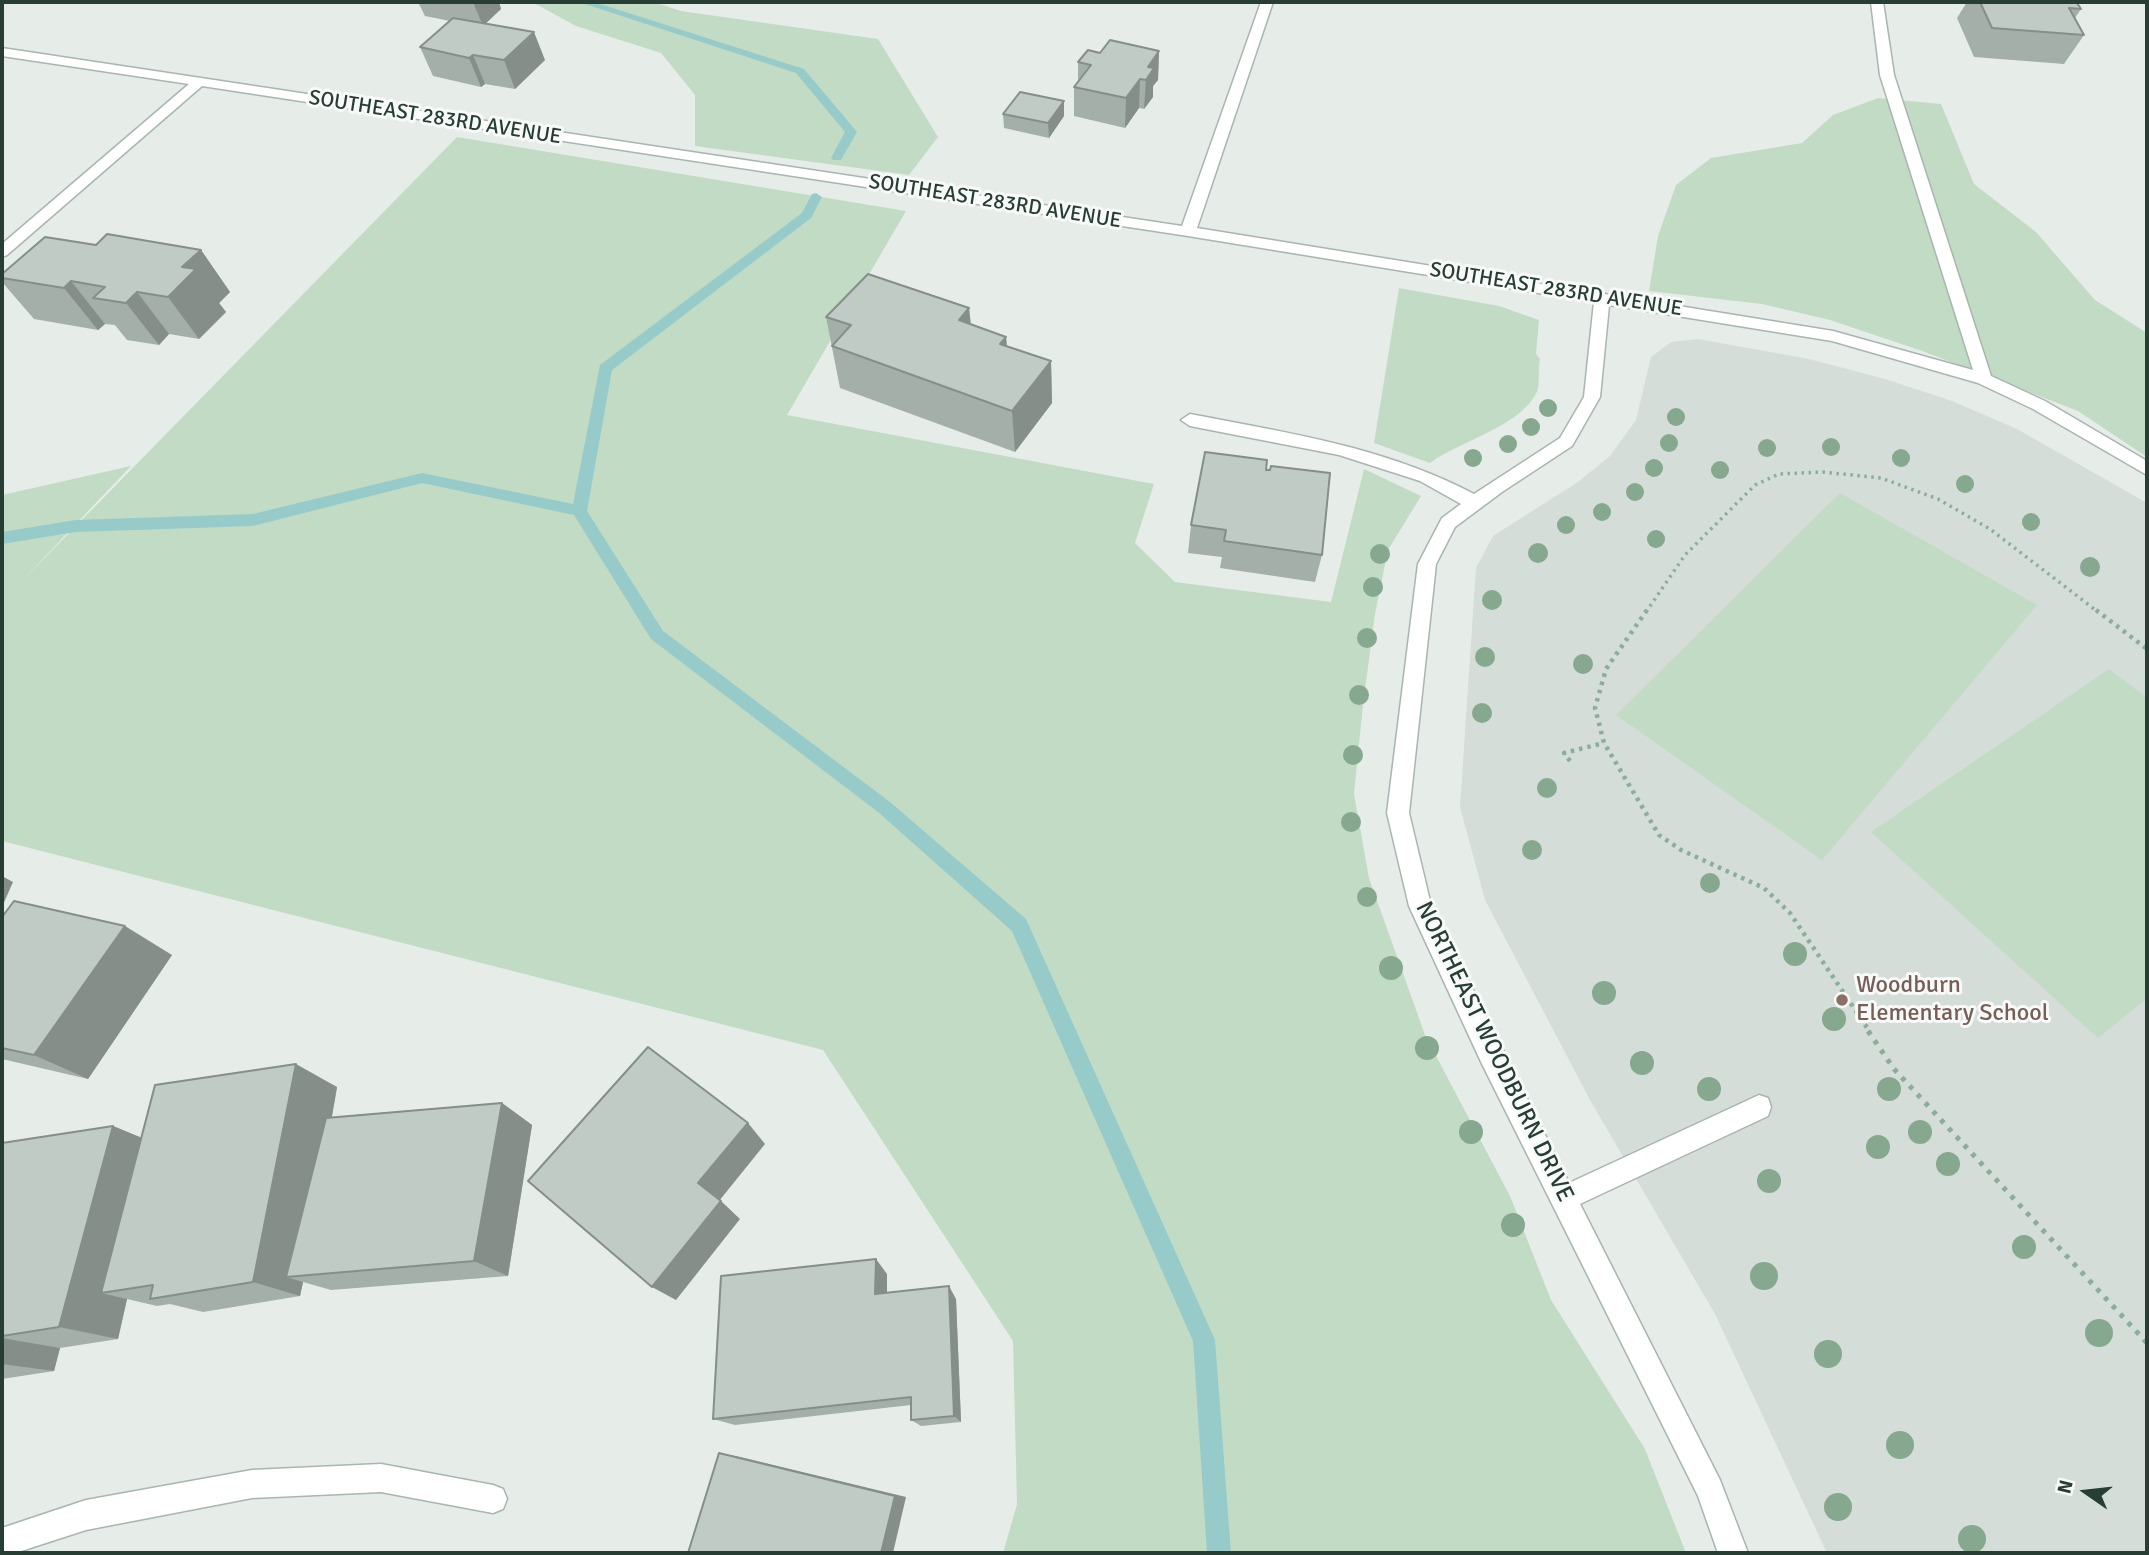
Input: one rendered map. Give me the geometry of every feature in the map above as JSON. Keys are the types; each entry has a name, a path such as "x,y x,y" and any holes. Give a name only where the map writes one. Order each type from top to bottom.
{"street":[{"path":"1188,231 1267,2"},
{"path":"1877,2 1887,75 1984,379"},
{"name":"SOUTHEAST 283RD AVENUE","path":"2,52 1188,231 1833,336 1984,379 2039,404 2147,469"},
{"path":"2,252 199,82"},
{"name":"NORTHEAST WOODBURN DRIVE","path":"1602,298 1592,397 1566,442 1448,523 1427,564 1398,813 1420,906 1491,1056 1710,1490 1733,1553"},
{"path":"1190,420 1341,449 1426,477 1475,503"},
{"path":"1564,1198 1759,1107"},
{"path":"2,1543 86,1515 253,1484 382,1478 493,1499"}],"path":[{"path":"2147,649 1990,529 1938,499 1881,478 1822,472 1779,474 1755,485 1685,555 1606,669 1595,708 1604,743 1659,835 1681,850 1764,888 1790,913 1894,1069 2147,1343"},
{"path":"1570,761 1564,753 1604,743"}],"shaded area":[{"name":"Woodburn Elementary School","path":"1698,339 1809,359 1885,379 1952,401 2017,429 2147,503 2147,1553 1827,1553 1715,1314 1590,1100 1485,900 1460,807 1476,568 1493,536 1578,482 1610,456 1636,420 1651,357 1671,342"}],"green space":[{"path":"532,2 653,2 681,11 878,39 938,137 909,175 695,146 695,95 661,53 576,26"},
{"path":"1878,98 1941,104 1974,184 2036,232 2095,300 2147,333 2147,457 2078,411 1925,352 1830,320 1762,304 1649,291 1658,236 1676,185 1711,158 1802,143 1833,115"},
{"path":"457,137 906,211 787,415 1154,484 1135,543 1175,582 1331,602 1364,469 1421,496 1388,550 1375,614 1354,794 1369,878 1425,1035 1510,1196 1551,1300 1645,1449 1686,1553 1003,1553 1017,1504 1013,1341 823,1050 2,841 2,495 131,466 21,582"},
{"path":"1399,288 1499,306 1539,320 1536,354 1540,359 1538,384 1537,392 1529,404 1504,424 1430,463 1374,443"},
{"path":"1840,493 2037,605 1822,860 1616,715"},
{"path":"2109,669 2147,698 2147,998 2098,1038 1871,832"}],"building":[{"path":"1980,2 2077,3 2081,9 2069,8 2084,35 1992,28"},
{"path":"453,18 534,32 504,60 473,55 469,58 420,47"},
{"path":"1110,40 1159,51 1148,67 1154,68 1146,80 1140,79 1126,98 1074,87 1091,65 1078,62 1088,50 1100,53"},
{"path":"1020,92 1064,101 1048,123 1003,114"},
{"path":"107,234 201,250 182,267 196,269 168,297 137,292 126,303 93,298 105,287 71,281 64,288 2,278 2,274 45,237 96,245"},
{"path":"868,274 969,308 959,320 1006,337 1000,344 1051,361 1012,411 832,346 851,325 826,317"},
{"path":"1205,452 1267,460 1266,470 1270,470 1271,466 1330,473 1322,555 1224,541 1226,530 1191,525"},
{"path":"14,901 125,926 34,1055 2,1048 2,917"},
{"path":"648,1047 748,1123 698,1183 721,1201 652,1287 528,1181"},
{"path":"296,1064 253,1282 150,1299 153,1285 101,1293 155,1085"},
{"path":"502,1103 474,1261 286,1277 326,1118"},
{"path":"113,1126 59,1327 2,1336 2,1143"},
{"path":"876,1259 875,1294 949,1286 954,1416 911,1420 911,1397 713,1419 721,1276"},
{"path":"719,1453 895,1496 881,1553 688,1553"}],"waterway":[{"path":"584,2 800,71 851,132 837,158"},
{"path":"579,511 605,368 807,215 816,197"},
{"path":"2,538 76,526 253,520 422,478 579,511"},
{"path":"579,511 657,635 884,807 1019,925 1204,1340 1219,1553"}],"place":[{"name":"Woodburn Elementary School","path":"1842,1000"}]}
